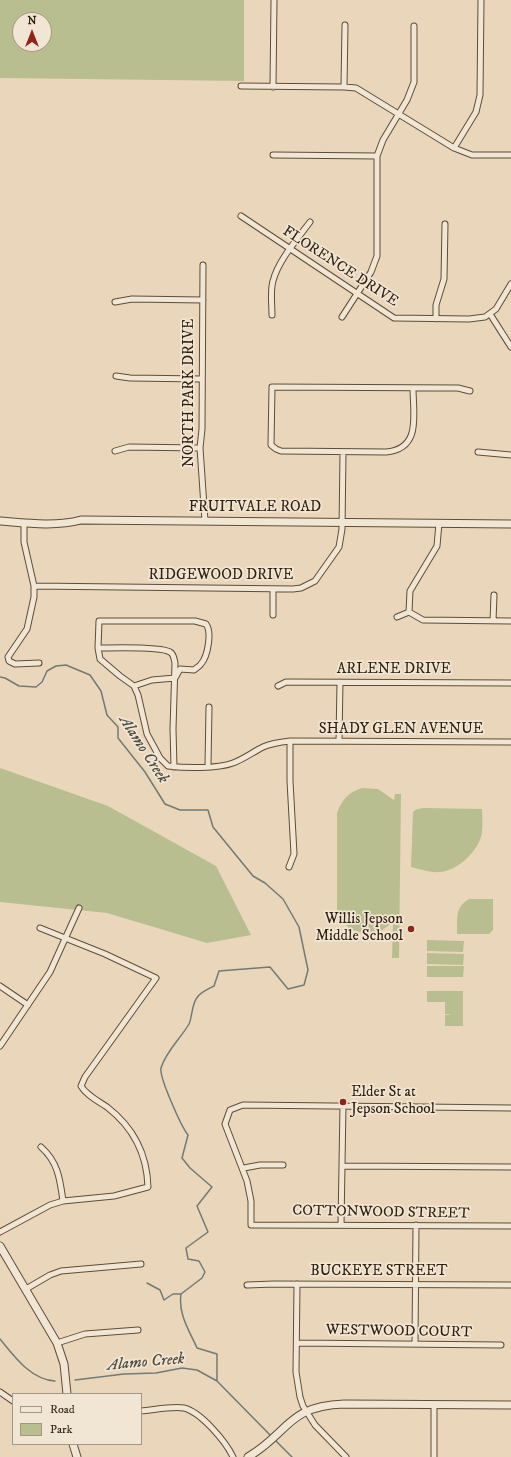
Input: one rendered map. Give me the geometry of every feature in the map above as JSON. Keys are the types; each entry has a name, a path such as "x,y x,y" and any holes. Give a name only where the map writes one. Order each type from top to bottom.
{"street":[{"path":"273,87 274,0"},
{"path":"454,148 476,112 480,95 481,0"},
{"path":"344,87 345,25"},
{"path":"342,317 371,272 377,256 378,156 383,140 409,97 414,82 414,26"},
{"path":"241,86 356,88 454,148 472,155 511,155"},
{"path":"273,155 378,156"},
{"name":"FLORENCE DRIVE","path":"241,216 357,295 394,318 469,319 490,314"},
{"path":"272,315 272,282 290,250 310,222"},
{"path":"436,319 436,305 444,279 445,224"},
{"name":"NORTH PARK DRIVE","path":"203,265 201,379 202,429 200,448 204,521"},
{"path":"511,284 502,302 490,314 511,347"},
{"path":"115,302 132,299 203,300"},
{"path":"116,376 130,378 201,379"},
{"path":"413,388 413,430 406,444 391,452 281,451 273,448 271,440 272,387 458,388 470,391"},
{"path":"115,451 129,447 200,448"},
{"name":"RIDGEWOOD DRIVE","path":"34,586 274,589 301,588 315,581 339,547 342,536 343,452"},
{"path":"478,452 511,455"},
{"name":"FRUITVALE ROAD","path":"0,521 24,523 72,522 80,520 511,524"},
{"path":"24,523 26,555 34,586 27,629 8,657 9,661 15,664 39,663"},
{"path":"409,612 410,591 437,546 439,523"},
{"path":"273,615 274,589"},
{"path":"493,621 494,595"},
{"path":"397,617 409,612"},
{"path":"409,612 423,620 511,621"},
{"path":"98,648 159,649 170,651 173,655 175,678 173,729 174,766 168,766 160,758 147,734 138,695 134,686 100,659 98,648 99,621 195,621 206,624 209,627 209,636 202,663 194,670 180,669 175,678"},
{"path":"134,686 152,680 175,678"},
{"name":"ARLENE DRIVE","path":"278,686 286,682 511,683"},
{"path":"339,741 340,682"},
{"path":"208,766 209,707"},
{"path":"289,867 294,854 290,781 290,741"},
{"name":"SHADY GLEN AVENUE","path":"174,766 231,764 263,747 275,743 290,741 511,742"},
{"path":"0,1046 50,972 79,908"},
{"path":"0,1232 50,1205 63,1201 102,1198 148,1187 143,1154 138,1142 122,1120 86,1092 81,1086 84,1077 156,978 151,974 40,928"},
{"path":"0,986 28,1005"},
{"path":"283,1165 260,1165 244,1168 226,1131 225,1118 230,1110 240,1105 511,1108"},
{"path":"341,1225 343,1106"},
{"path":"41,1147 52,1157 60,1181 63,1201"},
{"path":"342,1166 511,1168"},
{"name":"COTTONWOOD STREET","path":"244,1168 251,1201 251,1225 511,1226"},
{"path":"415,1344 416,1226"},
{"path":"0,1246 57,1343 64,1364 67,1393"},
{"path":"26,1289 50,1275 61,1271 141,1264"},
{"path":"297,1284 297,1385 302,1406 315,1425 346,1457"},
{"name":"BUCKEYE STREET","path":"247,1285 511,1286"},
{"path":"57,1343 85,1334 138,1330"},
{"name":"WESTWOOD COURT","path":"297,1343 501,1345"},
{"path":"0,1392 12,1400"},
{"path":"248,1457 290,1421 306,1411 331,1404 511,1405"},
{"path":"434,1405 434,1457"},
{"path":"142,1411 175,1408 192,1411 198,1415 228,1446 233,1457"},
{"path":"73,1445 77,1457"}],"green space":[{"path":"0,0 244,0 244,81 0,78"},
{"path":"0,768 108,806 216,866 251,935 207,943 107,913 0,902"},
{"path":"362,788 378,789 394,800 395,794 401,794 399,958 392,958 393,922 381,931 366,934 350,929 340,918 337,912 337,813 341,804 349,794"},
{"path":"417,809 482,809 482,832 477,846 460,864 446,871 436,872 411,867 413,812"},
{"path":"469,899 493,899 493,930 489,934 457,934 457,918 459,910 464,902"},
{"path":"427,940 464,941 463,952 427,951"},
{"path":"427,953 464,954 463,965 427,964"},
{"path":"427,966 464,966 463,977 427,977"},
{"path":"427,991 463,991 463,1026 445,1026 445,1015 452,1014 445,1014 445,1002 427,1002"}],"waterway":[{"name":"Alamo Creek","path":"0,677 5,678 19,686 36,687 42,682 47,671 56,666 66,665 90,675 101,691 107,715 118,727 118,738 145,772 165,804 180,810 208,810 213,827 253,876 265,883 283,899 299,927 308,970 304,985 288,989 270,967 219,971 214,986 199,995 197,998 193,1006 189,1024 166,1056 161,1068 163,1081 171,1102 188,1135 182,1158 190,1168 212,1187 197,1206 208,1232 186,1248 188,1259 199,1261 205,1272 202,1278 181,1294 180,1301 185,1322 197,1348 217,1354 217,1381"},
{"path":"147,1283 160,1290 164,1300 173,1294 181,1294"},
{"name":"Alamo Creek","path":"0,1339 17,1359 31,1372 46,1380 55,1381"},
{"name":"Alamo Creek","path":"75,1380 124,1374 156,1373 182,1368 197,1370 217,1381 271,1436"},
{"name":"Alamo Creek","path":"275,1440 292,1457"}],"place":[{"name":"Willis Jepson Middle School","path":"411,929"},
{"name":"Elder St at Jepson School","path":"343,1102"}]}
